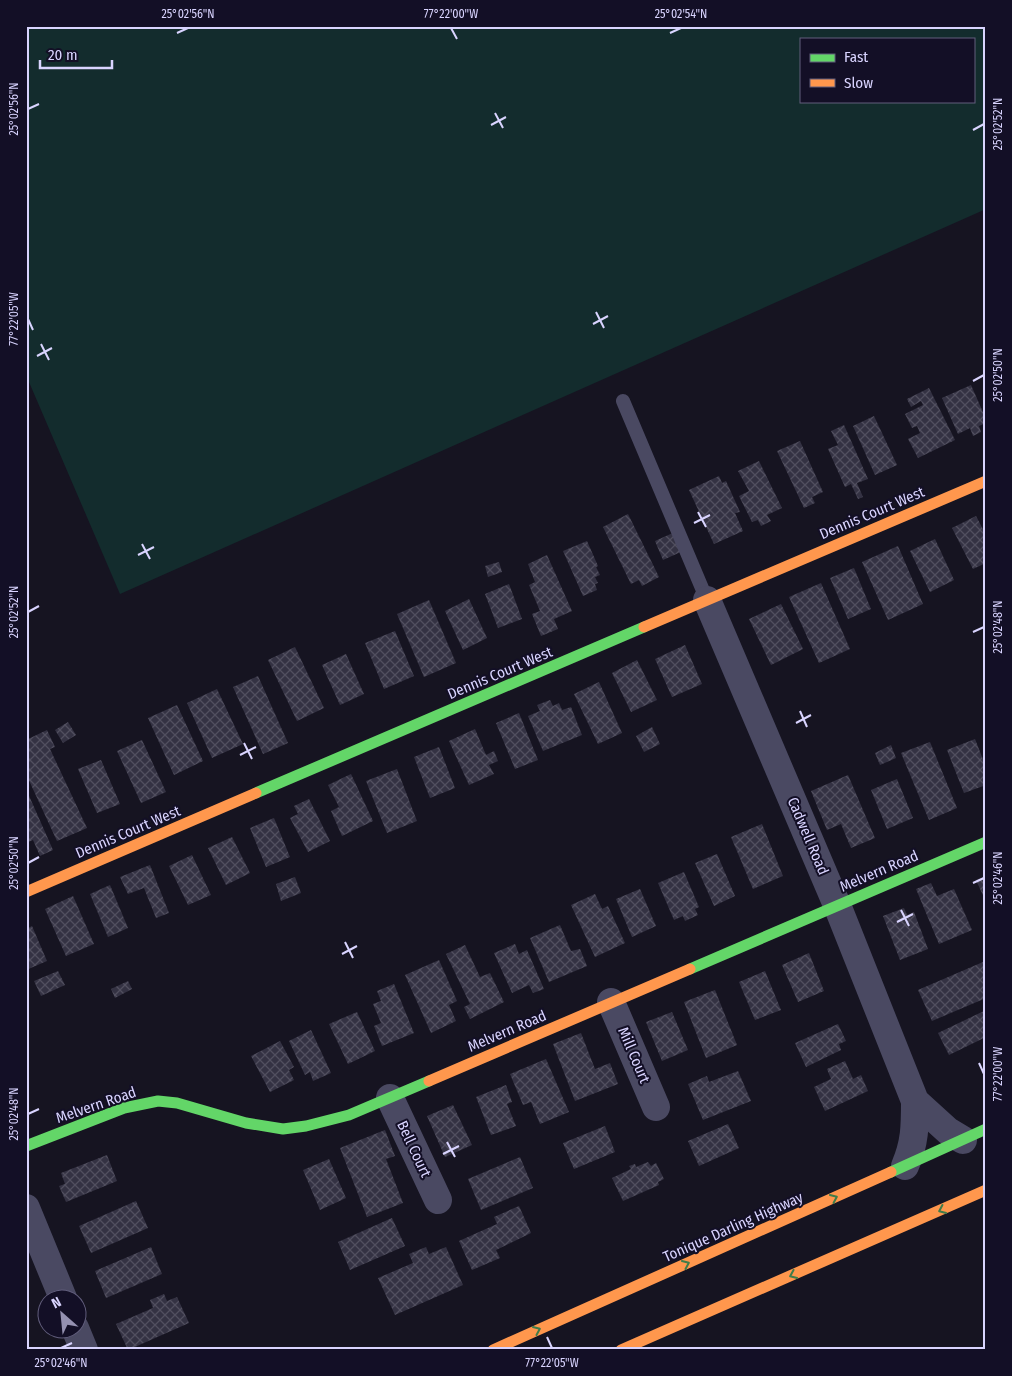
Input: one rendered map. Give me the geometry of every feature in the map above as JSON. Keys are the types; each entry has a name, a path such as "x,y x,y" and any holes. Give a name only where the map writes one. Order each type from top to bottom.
{"main road":[{"name":"Dennis Court West","path":"26,892 986,480"},
{"name":"Melvern Road","path":"26,1146 124,1108 158,1101 176,1103 246,1123 283,1129 306,1126 349,1115 986,842"},
{"name":"Tonique Darling Highway","path":"493,1350 974,1135"},
{"path":"621,1350 986,1190"}],"street":[{"name":"Cadwell Road","path":"707,600 837,906 915,1101 916,1133 911,1152 904,1166"},
{"name":"Mill Court","path":"611,1002 656,1107"},
{"name":"Bell Court","path":"390,1098 438,1200"},
{"name":"Cadwell Road","path":"915,1101 948,1131 974,1135"},
{"path":"26,1208 59,1288"},
{"path":"79,1338 84,1350"}],"lane":[{"path":"623,401 707,600"}],"green space":[{"path":"26,26 986,26 986,209 120,594 26,375"}],"building":[{"path":"971,385 986,419 986,423 979,426 981,432 973,436 970,428 958,434 942,398"},
{"path":"929,388 955,440 918,458 908,439 920,433 917,426 912,428 905,414 923,405 921,401 911,407 907,399"},
{"path":"874,416 897,465 875,475 853,426"},
{"path":"844,425 868,479 857,483 863,497 858,499 851,484 845,487 828,449 838,445 831,431"},
{"path":"800,441 823,492 812,497 815,503 804,508 777,451"},
{"path":"759,461 782,508 767,515 771,521 761,526 758,520 752,522 739,496 749,491 738,471"},
{"path":"719,476 722,483 726,481 740,512 735,513 743,531 714,544 689,490"},
{"path":"628,514 659,577 642,586 639,580 631,584 603,527"},
{"path":"976,516 986,535 986,563 973,569 952,528"},
{"path":"675,532 683,551 663,560 655,541"},
{"path":"935,539 954,580 930,592 910,551"},
{"path":"587,541 600,575 595,577 598,583 595,584 597,590 583,596 563,551"},
{"path":"898,546 923,604 888,620 862,562"},
{"path":"547,555 572,611 554,619 558,629 541,636 532,614 540,611 529,585 535,582 528,564"},
{"path":"499,562 502,572 488,577 485,566"},
{"path":"854,568 871,609 848,619 830,578"},
{"path":"821,583 850,649 819,663 789,597"},
{"path":"509,584 522,619 498,628 485,594"},
{"path":"469,599 487,638 463,650 445,611"},
{"path":"429,600 456,663 424,677 397,614"},
{"path":"781,604 803,649 771,665 749,619"},
{"path":"395,631 414,676 384,689 365,643"},
{"path":"685,645 702,684 672,697 655,659"},
{"path":"295,647 324,708 297,721 268,660"},
{"path":"346,654 364,694 340,705 322,665"},
{"path":"637,660 657,700 631,712 612,673"},
{"path":"258,676 288,743 263,754 233,687"},
{"path":"599,682 622,733 598,744 574,694"},
{"path":"217,689 243,744 212,758 187,703"},
{"path":"550,700 553,706 559,703 562,710 571,707 582,735 543,751 528,716 540,711 537,705"},
{"path":"177,705 203,761 174,775 148,718"},
{"path":"519,713 538,760 515,769 496,723"},
{"path":"68,722 76,735 63,743 55,730"},
{"path":"652,727 660,744 644,752 636,736"},
{"path":"475,729 486,755 494,751 498,761 489,765 494,774 469,785 449,741"},
{"path":"47,730 55,747 50,749 87,828 57,841 26,774 26,740"},
{"path":"975,739 986,767 986,785 964,793 947,750"},
{"path":"142,740 166,792 141,803 117,751"},
{"path":"930,742 957,808 929,820 901,753"},
{"path":"891,745 896,758 880,765 875,753"},
{"path":"439,747 455,788 430,798 414,757"},
{"path":"101,760 120,804 97,813 78,769"},
{"path":"397,769 417,821 387,833 366,781"},
{"path":"351,774 373,821 342,836 331,811 339,807 328,785"},
{"path":"848,775 875,838 851,848 841,824 827,830 811,791"},
{"path":"897,779 913,818 887,829 871,790"},
{"path":"26,789 53,850 40,856 33,840 26,843"},
{"path":"309,799 330,841 308,852 290,818 298,814 294,806"},
{"path":"274,818 290,857 266,867 250,828"},
{"path":"762,824 783,876 753,889 731,837"},
{"path":"232,837 250,873 226,885 208,848"},
{"path":"717,854 735,896 714,906 695,863"},
{"path":"192,855 211,895 188,905 169,866"},
{"path":"150,865 169,913 156,918 144,888 128,894 120,877"},
{"path":"684,872 699,907 695,909 698,915 685,921 683,916 674,920 658,883"},
{"path":"986,876 986,902 976,880"},
{"path":"295,877 301,893 281,901 276,884"},
{"path":"931,883 937,896 954,889 972,930 939,944 916,889"},
{"path":"110,885 128,928 108,937 90,894"},
{"path":"640,889 656,926 632,937 616,899"},
{"path":"595,894 602,909 608,906 625,943 595,957 571,905"},
{"path":"73,896 94,944 66,956 45,909"},
{"path":"904,908 907,915 914,912 928,949 900,960 883,916"},
{"path":"560,925 571,951 580,949 587,966 549,982 530,938"},
{"path":"32,926 47,961 26,970 26,929"},
{"path":"515,944 519,954 527,950 544,989 533,993 529,985 512,993 494,953"},
{"path":"465,945 480,977 490,973 504,1002 470,1019 464,1007 470,1004 446,954"},
{"path":"809,953 824,991 798,1002 782,965"},
{"path":"439,960 457,1001 449,1005 456,1021 431,1033 405,975"},
{"path":"983,962 986,968 986,998 932,1021 918,990"},
{"path":"58,971 65,985 41,996 34,981"},
{"path":"765,971 781,1010 755,1020 739,982"},
{"path":"128,981 132,989 115,998 111,989"},
{"path":"394,984 414,1033 382,1046 374,1026 381,1023 373,1004 381,1001 377,991"},
{"path":"715,990 737,1045 706,1058 684,1002"},
{"path":"986,1010 986,1037 949,1055 938,1033"},
{"path":"357,1012 375,1051 348,1064 329,1024"},
{"path":"672,1012 688,1050 662,1061 646,1022"},
{"path":"838,1024 846,1041 839,1044 841,1050 806,1067 795,1043"},
{"path":"311,1030 331,1073 313,1081 310,1072 305,1075 289,1041"},
{"path":"581,1033 595,1069 610,1063 618,1084 575,1101 553,1044"},
{"path":"280,1041 294,1067 289,1070 294,1080 270,1092 251,1056"},
{"path":"546,1059 569,1112 540,1124 531,1102 523,1105 510,1074"},
{"path":"845,1061 853,1079 861,1075 868,1091 825,1111 814,1087 831,1079 827,1069"},
{"path":"738,1071 751,1101 703,1120 688,1084 707,1076 709,1082"},
{"path":"506,1085 512,1102 507,1104 516,1126 491,1135 476,1097"},
{"path":"453,1105 472,1145 445,1157 427,1116"},
{"path":"728,1124 739,1148 699,1166 688,1141"},
{"path":"605,1126 615,1152 574,1169 563,1143"},
{"path":"385,1130 395,1156 386,1159 403,1203 367,1217 340,1148"},
{"path":"107,1155 117,1181 66,1202 59,1186 65,1184 61,1173"},
{"path":"520,1157 533,1188 481,1210 468,1179"},
{"path":"329,1159 346,1198 320,1210 303,1170"},
{"path":"648,1162 651,1166 656,1163 664,1179 658,1182 659,1185 623,1201 612,1178 631,1169 629,1166 635,1164 636,1167"},
{"path":"136,1201 148,1228 91,1253 79,1226"},
{"path":"519,1206 531,1233 496,1250 500,1258 472,1270 459,1241 497,1224 494,1217"},
{"path":"392,1218 405,1246 350,1270 338,1242"},
{"path":"151,1247 162,1274 106,1298 95,1271"},
{"path":"426,1247 429,1254 446,1247 463,1285 395,1315 378,1278 413,1263 409,1254"},
{"path":"164,1294 167,1301 177,1297 189,1323 128,1350 116,1324 153,1308 150,1300"}],"traffic: fast":[{"path":"256,793 644,627"},
{"path":"690,969 986,842"},
{"path":"26,1146 124,1108 158,1101 177,1103 246,1123 283,1129 306,1126 349,1115 429,1081"},
{"path":"891,1172 986,1129"}],"traffic: slow":[{"path":"644,627 986,481"},
{"path":"26,892 256,793"},
{"path":"429,1081 690,969"},
{"path":"493,1350 891,1172"},
{"path":"621,1350 986,1190"}]}
